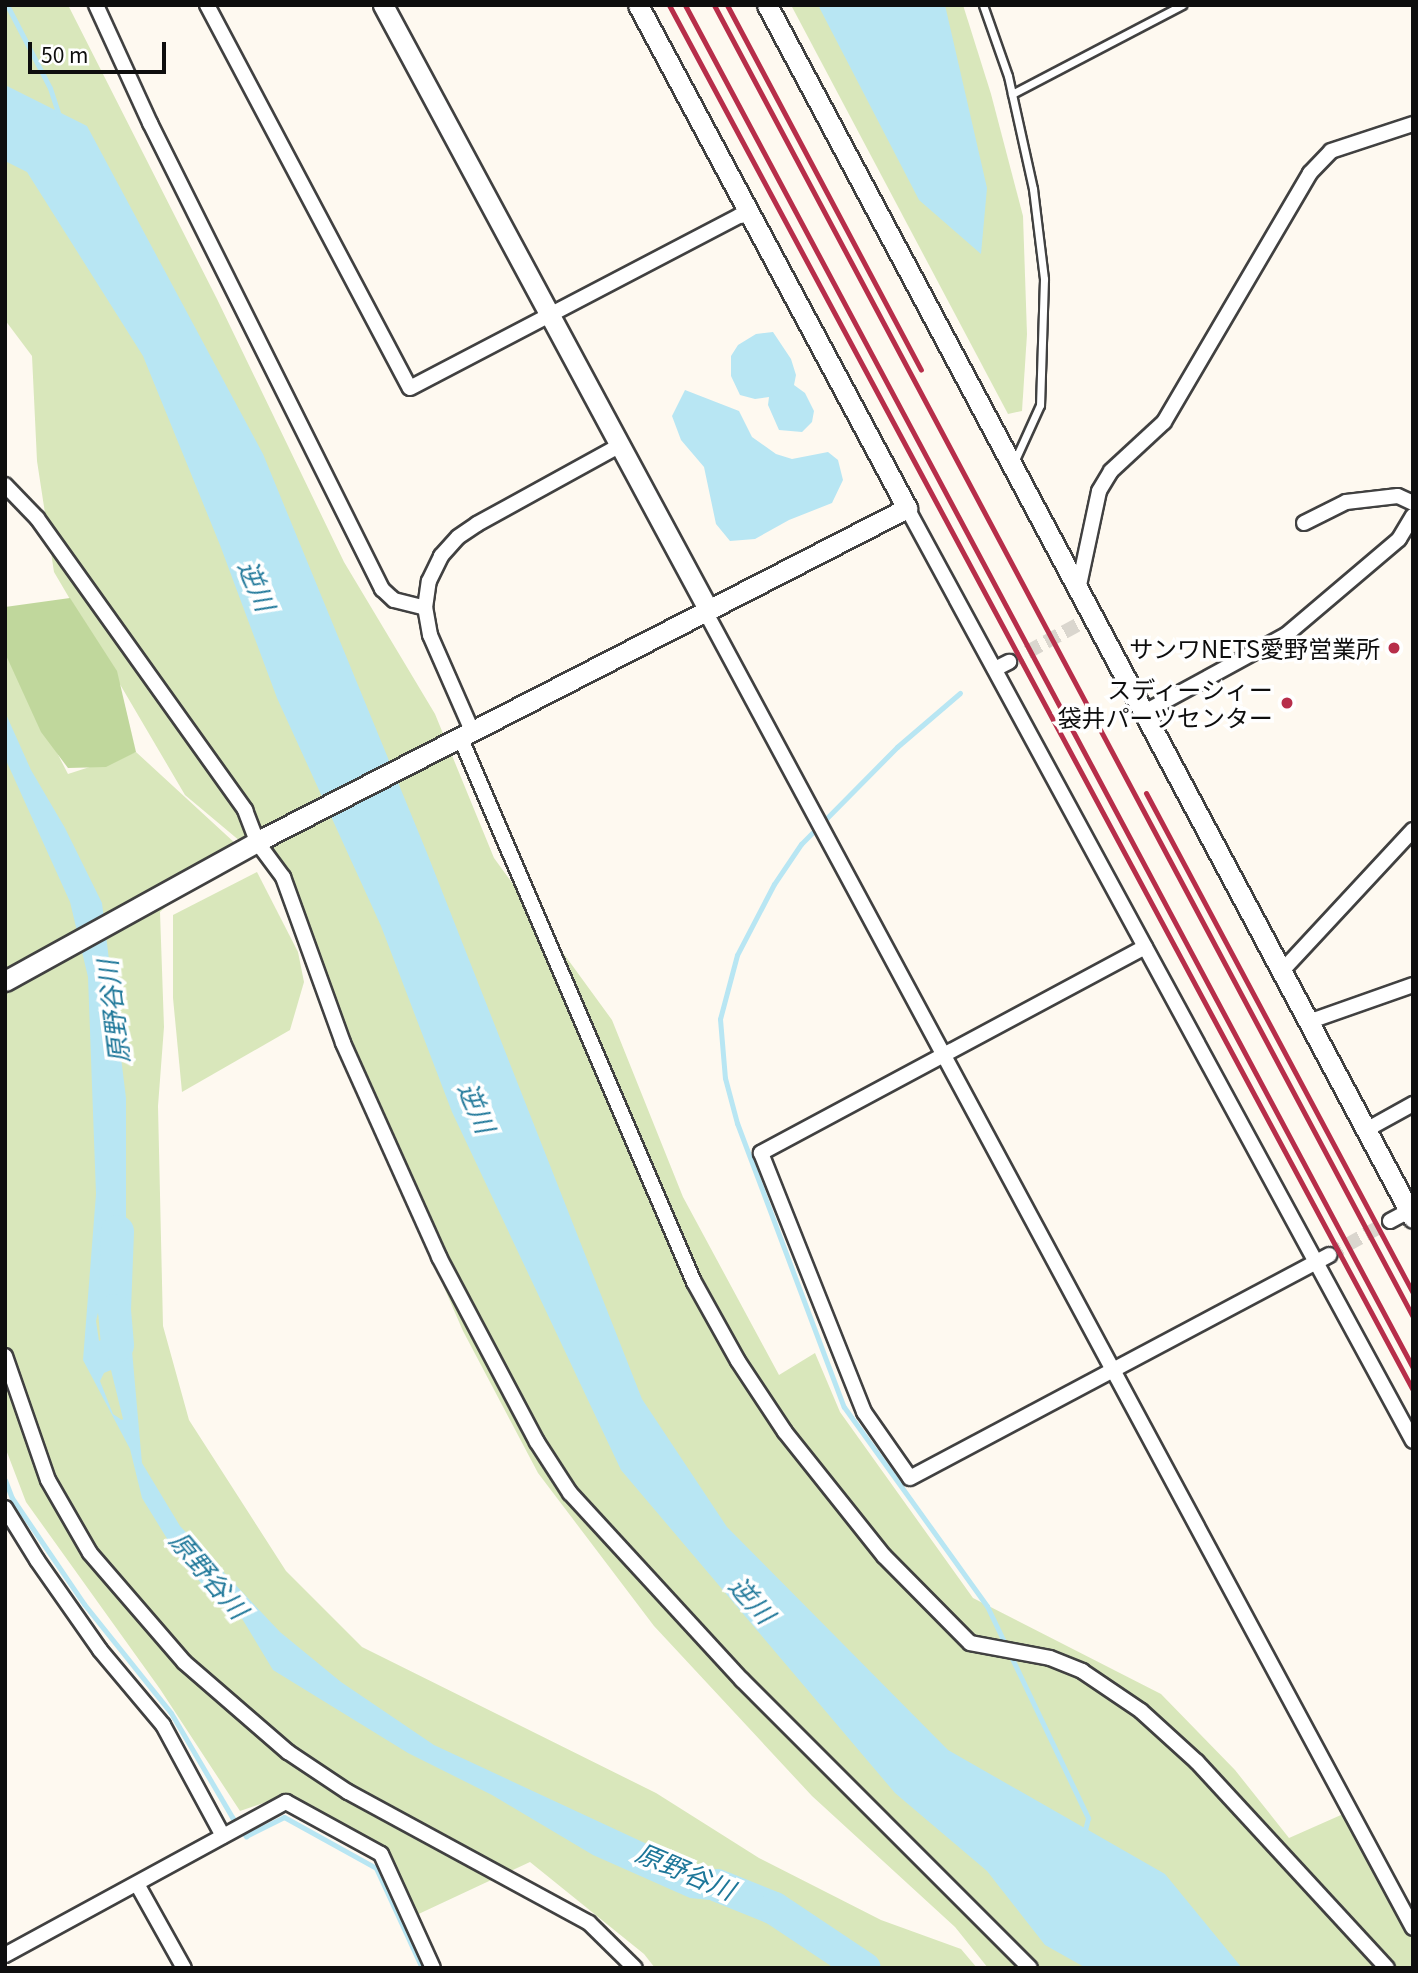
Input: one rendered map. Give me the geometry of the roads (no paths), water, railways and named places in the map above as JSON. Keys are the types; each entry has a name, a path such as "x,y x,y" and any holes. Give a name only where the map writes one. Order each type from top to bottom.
{"street":[{"path":"96,5 150,123 382,589 394,600 425,608"},
{"path":"207,5 410,388 739,216 750,215"},
{"path":"383,5 1413,1928"},
{"path":"638,5 1145,947 1322,1259 1413,1441"},
{"path":"767,5 1078,590 1086,621 1143,713 1411,1213 1390,1222"},
{"path":"1078,590 1099,491 1111,471 1164,422 1310,173 1331,151 1413,124"},
{"path":"618,446 458,537 441,556 429,581 425,608 430,635 463,737 694,1282 738,1361 785,1432 884,1556 970,1643 1050,1658 1082,1671 1141,1711 1197,1762 1387,1968"},
{"path":"5,485 37,518 237,799 257,843 283,877 342,1043 439,1257 537,1442 570,1493 742,1680 1030,1968"},
{"path":"1304,523 1346,502 1398,496 1413,503"},
{"path":"5,981 257,843 907,508"},
{"path":"1143,713 1286,635 1399,539 1413,516"},
{"path":"995,670 1009,662"},
{"path":"1282,972 1413,830"},
{"path":"1145,947 761,1153 864,1412 910,1479 1322,1259"},
{"path":"1308,1022 1413,985"},
{"path":"1366,1130 1413,1104"},
{"path":"5,1356 48,1480 90,1553 184,1662 288,1752 348,1792 589,1923 635,1968"},
{"path":"5,1508 37,1560 100,1650 163,1725 223,1836"},
{"path":"5,1955 286,1802 381,1854 433,1968"},
{"path":"137,1884 184,1968"}],"lane":[{"path":"983,5 1012,94 1033,189 1044,279 1040,405 1017,452 1014,470"},
{"path":"1012,94 1182,5"}],"water":[{"path":"818,5 945,5 987,188 981,254 919,200"},
{"name":"逆川","path":"5,85 87,126 263,454 427,853 642,1399 727,1527 948,1750 1165,1874 1242,1968 1086,1968 1045,1945 987,1871 895,1793 621,1470 452,1112 381,926 277,698 220,545 143,356 27,172 5,161"},
{"path":"773,332 791,359 796,375 794,385 805,393 814,411 812,422 802,432 779,430 768,405 769,397 755,399 740,395 731,376 731,356 738,345 756,334"},
{"path":"685,390 739,411 752,437 776,454 792,459 828,452 838,460 843,480 832,503 789,520 755,539 730,541 716,524 704,467 681,440 672,416"},
{"path":"5,712 31,770 65,828 102,903 126,1098 126,1283 142,1463 180,1526 280,1632 341,1682 434,1745 662,1851 792,1920 740,1903 690,1898 593,1855 492,1795 408,1753 273,1670 229,1597 208,1591 179,1558 142,1498 130,1449 83,1360 96,1194 88,977 70,902 5,758","holes":["119,1275 108,1336 99,1341 96,1321 106,1280","111,1370 123,1419 122,1420 113,1414 100,1381 104,1373"]},
{"path":"805,1928 844,1950 870,1968 847,1968"}],"waterway":[{"path":"7,5 50,88 59,116"},
{"path":"960,693 897,747 801,844 774,884 737,955 720,1019 725,1078 737,1123 844,1407 987,1606 1088,1818 1084,1834"},
{"name":"原野谷川","path":"117,1231 114,1310 117,1345"},
{"path":"5,1480 12,1498 84,1604 171,1713 246,1836 284,1817 376,1868 422,1968"},
{"name":"原野谷川","path":"717,1885 774,1908 864,1968"}],"tunnel":[{"path":"1009,662 1079,624"},
{"path":"1329,1255 1390,1221"}],"railway":[{"path":"669,5 1413,1390"},
{"path":"685,5 1413,1368"},
{"path":"714,5 1413,1317"},
{"path":"727,5 921,370"},
{"path":"1146,793 1413,1293"}],"place":[{"name":"サンワNETS愛野営業所","path":"1394,648"},
{"name":"スディーシィー 袋井パーツセンター","path":"1287,703"}]}
